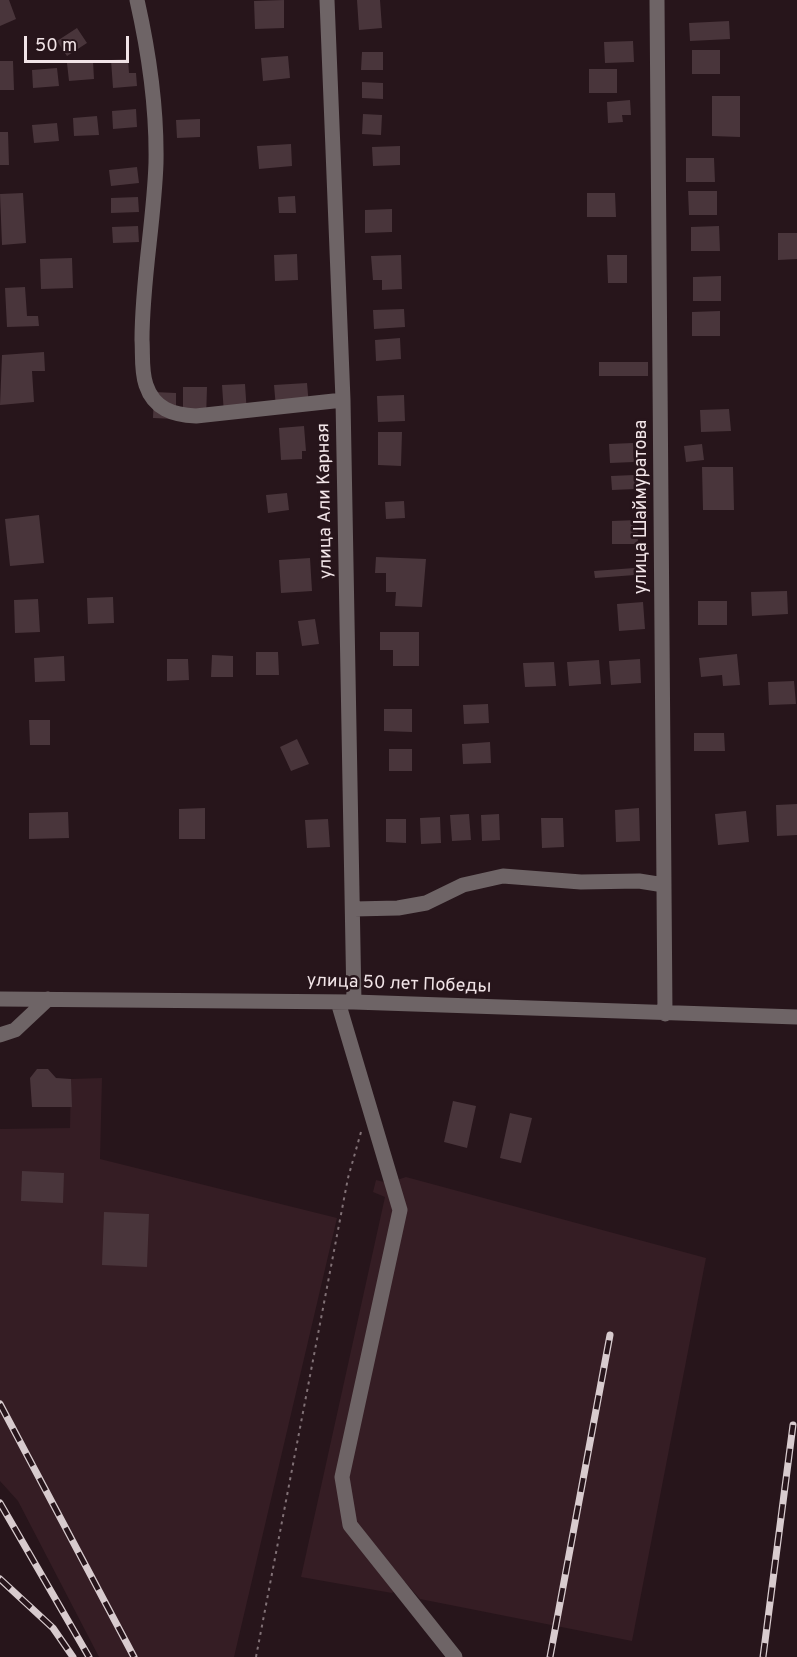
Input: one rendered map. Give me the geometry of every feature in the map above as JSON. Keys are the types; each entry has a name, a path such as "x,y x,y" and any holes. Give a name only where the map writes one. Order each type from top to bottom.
{"street":[{"path":"137,0 146,37 154,104 156,163 142,299 143,364 146,385 153,400 163,410 179,415 196,416 343,400"},
{"name":"улица Али Карная","path":"327,0 343,400 354,909 346,1002 400,1210 342,1477 350,1525 455,1657"},
{"name":"улица Шаймуратова","path":"657,0 665,1014"},
{"path":"354,909 398,908 426,903 463,885 503,876 581,882 639,881 664,885"},
{"name":"улица 50 лет Победы","path":"0,999 346,1002 797,1017"},
{"path":"0,1035 15,1029 48,999"}],"path":[{"path":"256,1657 348,1178 361,1132"}],"shaded area":[{"path":"102,1078 100,1159 337,1218 234,1657 99,1657 18,1501 0,1481 0,1129 70,1128 71,1079"},
{"path":"406,1177 706,1258 632,1641 420,1599 405,1582 392,1593 301,1577 385,1197 373,1192 376,1180 388,1183"}],"building":[{"path":"0,0 9,0 16,19 0,26"},
{"path":"284,0 284,28 255,29 254,1"},
{"path":"357,0 380,0 382,28 359,30"},
{"path":"729,21 730,39 690,41 689,23"},
{"path":"77,28 87,43 67,56 57,41"},
{"path":"633,41 634,62 605,63 604,42"},
{"path":"692,50 720,50 720,74 692,74"},
{"path":"362,52 383,52 383,70 361,70"},
{"path":"288,56 290,78 263,81 261,58"},
{"path":"128,59 129,73 136,73 137,86 113,88 111,60"},
{"path":"0,61 13,61 14,90 0,90"},
{"path":"93,61 94,79 69,81 67,63"},
{"path":"57,68 59,86 33,88 32,70"},
{"path":"589,69 617,69 617,93 589,93"},
{"path":"362,82 383,83 383,99 362,98"},
{"path":"712,96 740,96 740,137 712,136"},
{"path":"630,100 631,115 622,115 623,122 608,123 607,102"},
{"path":"136,109 137,127 113,129 112,111"},
{"path":"363,114 382,115 381,135 362,134"},
{"path":"97,116 99,135 74,136 73,118"},
{"path":"200,119 200,137 177,138 176,120"},
{"path":"57,123 59,141 34,143 32,125"},
{"path":"0,132 8,132 9,165 0,165"},
{"path":"291,144 292,166 259,169 257,146"},
{"path":"400,146 400,165 373,166 372,147"},
{"path":"686,158 714,158 715,182 686,182"},
{"path":"137,167 139,183 111,186 109,170"},
{"path":"688,191 717,191 717,215 689,215"},
{"path":"23,193 26,243 2,245 0,194"},
{"path":"587,193 615,193 616,217 587,217"},
{"path":"295,196 296,213 279,213 278,197"},
{"path":"138,197 139,212 111,213 111,198"},
{"path":"392,209 392,232 365,233 365,210"},
{"path":"138,226 139,242 113,243 112,227"},
{"path":"719,226 720,251 691,251 691,227"},
{"path":"778,233 797,233 797,259 778,260"},
{"path":"297,254 298,280 275,281 274,255"},
{"path":"401,255 402,289 382,290 382,280 373,280 371,256"},
{"path":"607,255 627,255 627,283 608,283"},
{"path":"72,258 73,288 41,289 40,259"},
{"path":"721,276 721,301 693,301 693,277"},
{"path":"25,287 27,316 38,316 39,326 7,327 5,288"},
{"path":"404,309 405,327 374,329 373,310"},
{"path":"720,311 720,336 692,336 692,312"},
{"path":"400,338 401,359 376,361 375,340"},
{"path":"44,352 45,371 32,371 34,402 0,405 2,355"},
{"path":"599,362 648,362 648,376 599,376"},
{"path":"307,383 309,406 276,408 274,385"},
{"path":"245,384 247,414 224,414 222,385"},
{"path":"183,387 207,387 206,419 183,418"},
{"path":"154,392 176,393 176,419 153,418"},
{"path":"404,395 405,421 378,422 377,396"},
{"path":"729,409 731,431 701,432 700,410"},
{"path":"304,426 306,451 302,451 302,459 281,460 279,428"},
{"path":"378,432 402,432 401,466 378,465"},
{"path":"633,443 634,462 610,463 609,444"},
{"path":"702,444 704,460 686,462 684,446"},
{"path":"702,467 733,467 734,510 703,510"},
{"path":"634,475 635,489 612,490 611,476"},
{"path":"287,493 289,510 268,513 266,495"},
{"path":"404,501 405,518 386,519 385,502"},
{"path":"39,515 44,563 10,566 5,519"},
{"path":"637,520 638,544 612,544 612,521"},
{"path":"376,557 426,559 422,607 395,606 396,592 386,592 386,573 375,573"},
{"path":"310,558 312,591 281,593 279,560"},
{"path":"648,567 648,574 595,578 594,571"},
{"path":"787,591 788,614 752,616 751,592"},
{"path":"113,597 114,623 88,624 87,598"},
{"path":"38,599 40,632 15,633 14,600"},
{"path":"698,601 727,601 727,625 698,625"},
{"path":"643,602 645,629 619,631 617,604"},
{"path":"315,619 319,644 302,646 298,621"},
{"path":"380,632 419,632 419,666 393,666 393,650 380,650"},
{"path":"256,652 278,652 279,675 256,675"},
{"path":"737,654 740,685 723,686 722,675 701,677 699,658"},
{"path":"212,655 233,656 233,677 211,677"},
{"path":"64,656 65,681 35,682 34,658"},
{"path":"167,659 188,659 189,680 167,681"},
{"path":"640,659 641,683 611,685 609,661"},
{"path":"599,660 601,684 569,686 567,662"},
{"path":"554,662 556,686 525,687 523,663"},
{"path":"794,681 796,704 769,705 768,682"},
{"path":"488,704 489,723 464,724 463,705"},
{"path":"384,709 412,709 412,732 384,731"},
{"path":"29,720 50,720 50,745 30,745"},
{"path":"694,733 724,733 725,751 694,751"},
{"path":"297,739 309,764 291,771 280,747"},
{"path":"490,742 491,763 463,764 462,744"},
{"path":"389,749 412,749 412,771 389,771"},
{"path":"797,804 797,835 777,836 776,805"},
{"path":"205,808 205,839 179,839 179,809"},
{"path":"639,808 640,841 616,842 615,810"},
{"path":"746,811 749,842 718,845 715,814"},
{"path":"68,812 69,838 29,839 29,813"},
{"path":"469,814 471,840 452,841 450,815"},
{"path":"499,814 500,840 482,841 481,815"},
{"path":"440,817 441,843 421,844 420,818"},
{"path":"541,818 563,818 564,847 542,848"},
{"path":"328,819 330,847 307,848 305,820"},
{"path":"386,819 406,819 406,843 386,842"},
{"path":"37,1069 48,1069 56,1078 71,1079 72,1107 32,1107 30,1078"},
{"path":"453,1101 476,1106 467,1148 444,1142"},
{"path":"510,1113 532,1118 521,1163 500,1158"},
{"path":"22,1171 64,1173 63,1203 21,1201"},
{"path":"104,1212 149,1214 147,1267 102,1265"}],"railway":[{"path":"550,1657 610,1335"},
{"path":"0,1404 134,1657"},
{"path":"763,1657 793,1425"},
{"path":"0,1503 89,1657"},
{"path":"0,1579 53,1628 73,1657"}]}
